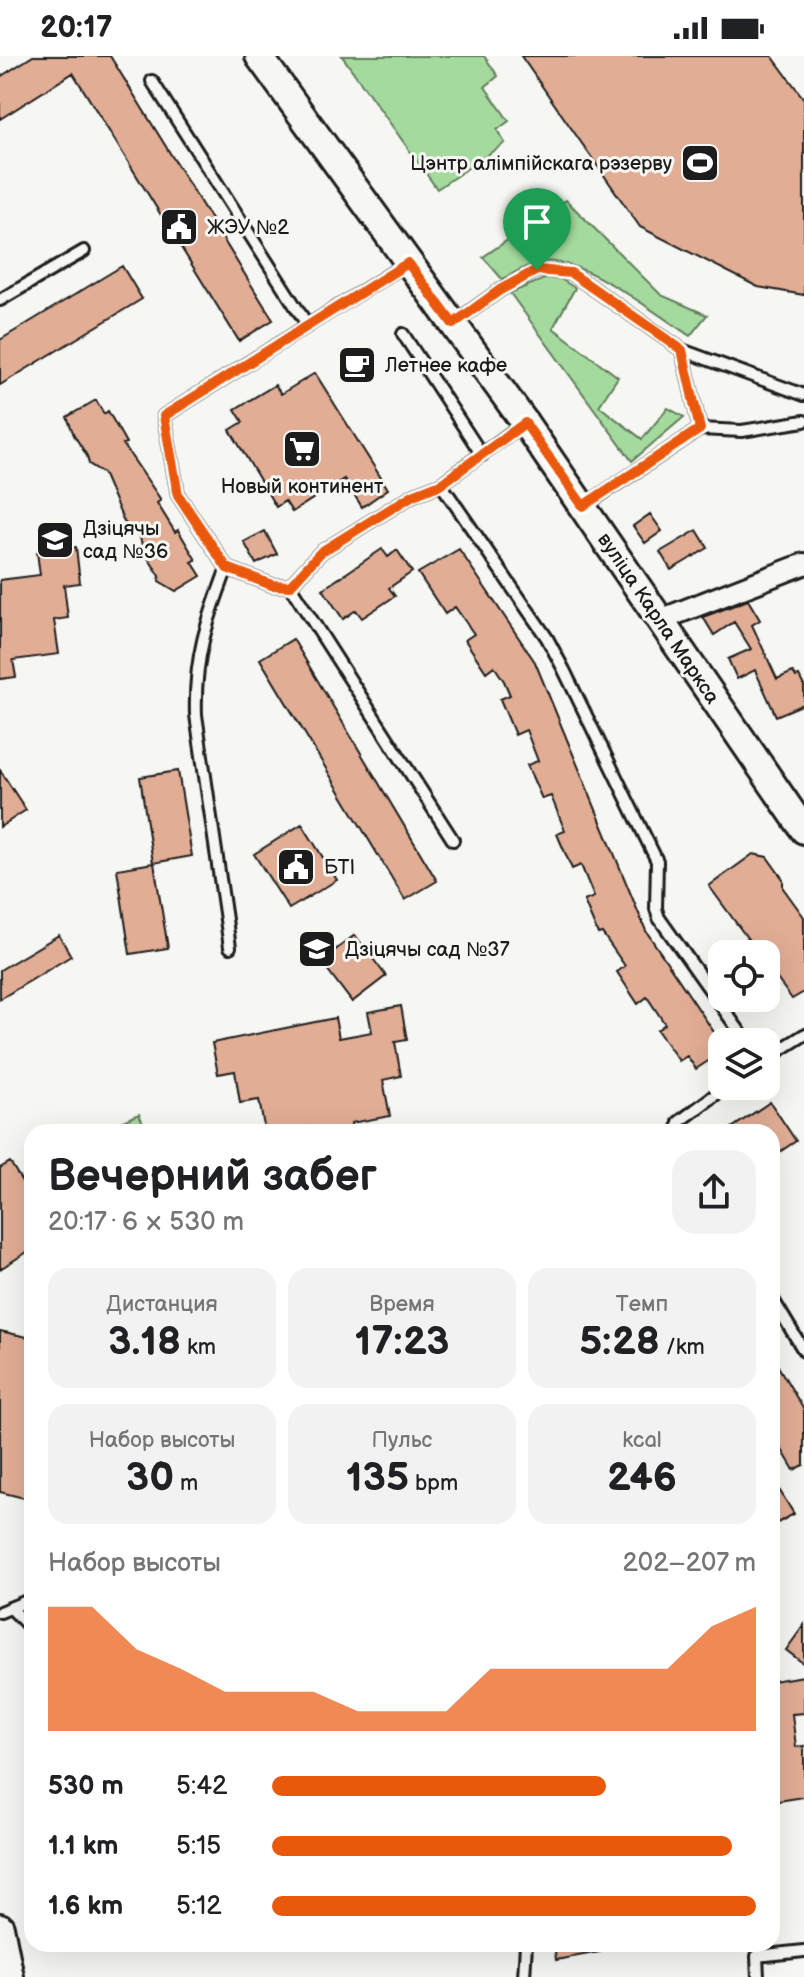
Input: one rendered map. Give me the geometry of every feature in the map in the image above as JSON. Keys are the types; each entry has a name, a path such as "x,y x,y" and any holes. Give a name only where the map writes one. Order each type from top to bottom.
{"main road":[{"name":"вуліца Карла Маркса","path":"259,56 525,423 804,830"},
{"path":"0,1927 10,1977"}],"street":[{"path":"660,620 804,564"}],"lane":[{"path":"152,81 308,326"},
{"path":"0,300 84,251"},
{"path":"290,586 272,585 227,568 178,495 164,416 408,263"},
{"path":"453,324 500,290 537,270 571,273 682,350 804,395"},
{"path":"403,334 482,455"},
{"path":"682,350 700,429"},
{"path":"583,506 700,429 742,431 804,421"},
{"path":"290,586 321,552 413,495 441,484 525,423"},
{"path":"441,484 547,638 657,861 656,909 659,918 737,1028"},
{"path":"227,568 202,635 195,681 196,715 230,947"},
{"path":"290,586 453,840"},
{"path":"780,1050 804,1035"},
{"path":"679,1124 708,1100"},
{"path":"780,1311 804,1351"},
{"path":"0,1612 24,1603"},
{"path":"12,1609 24,1622"},
{"path":"758,1977 757,1956 804,1951"},
{"path":"524,1977 526,1952"}],"green space":[{"path":"342,56 484,56 498,76 485,87 509,121 497,130 505,143 437,189"},
{"path":"566,200 661,295 707,315 690,336 618,288 578,268 542,262 502,279 483,257"},
{"path":"554,275 575,288 553,328 618,377 599,406 642,439 668,408 684,417 632,461 510,293"},
{"path":"139,1114 143,1124 116,1124"}],"building":[{"path":"33,56 110,56 273,320 239,341 73,73 0,119 0,77"},
{"name":"Цэнтр алімпійскага рэзерву","path":"521,56 772,56 804,99 804,295 758,287 640,227"},
{"path":"122,266 142,299 0,385 0,340"},
{"name":"Новый континент","path":"315,373 388,489 362,507 344,479 292,512 285,501 276,507 230,430 243,422 235,409 275,385 281,394"},
{"path":"96,400 104,414 108,411 126,443 123,444 161,500 157,503 196,560 192,562 201,576 176,591 159,581 160,576 144,552 139,534 124,522 103,473 89,464 74,435 67,417"},
{"path":"650,514 662,531 645,543 633,526"},
{"path":"697,530 708,548 671,570 660,552"},
{"path":"265,531 277,554 256,564 244,542"},
{"path":"76,547 80,583 64,585 68,618 54,620 59,654 13,660 16,677 0,679 0,580 40,575 37,552"},
{"path":"382,549 388,557 397,550 412,572 389,588 395,596 362,618 356,610 343,619 323,589"},
{"path":"459,549 535,662 646,931 711,1028 708,1028 708,1061 696,1069 687,1056 679,1061 657,1030 665,1024 647,997 638,1004 617,972 625,966 602,933 598,934 584,901 594,897 581,865 572,869 557,834 565,831 551,796 542,799 527,765 538,761 526,730 515,735 500,699 510,695 504,681 494,666 486,672 465,640 474,634 455,607 445,614 418,573"},
{"path":"748,600 760,620 752,625 777,679 793,672 804,686 804,704 776,716 755,670 737,679 728,659 751,649 734,622 714,635 703,617"},
{"path":"293,639 437,881 405,900 260,659"},
{"path":"0,770 26,810 0,827"},
{"path":"178,771 192,856 153,863 140,777"},
{"name":"БТІ","path":"302,824 337,880 289,909 254,854"},
{"path":"753,854 767,857 783,879 783,888 804,917 804,992 792,999 780,983 780,940 749,940 709,886"},
{"path":"154,863 168,948 130,954 117,869"},
{"path":"59,935 71,956 0,999 0,970"},
{"path":"355,935 386,976 352,1002 321,961"},
{"path":"401,1006 407,1040 395,1042 401,1076 383,1080 390,1116 351,1124 264,1124 259,1100 240,1103 235,1071 218,1074 212,1043 335,1018 339,1038 372,1032 368,1012"},
{"path":"770,1102 796,1141 780,1152 780,1124 738,1124"},
{"path":"10,1162 24,1185 24,1254 0,1269 0,1168"},
{"path":"0,1331 24,1336 24,1498 0,1492"},
{"path":"780,1370 804,1410 804,1465 794,1470 780,1446"},
{"path":"780,1491 794,1514 780,1522"},
{"path":"804,1625 804,1664 786,1650"},
{"path":"804,1676 804,1713 792,1714 796,1747 804,1746 804,1797 780,1801 780,1680"},
{"path":"555,1952 600,1952 556,1960"}],"place":[{"name":"Цэнтр алімпійскага рэзерву","path":"700,163"},
{"name":"ЖЭУ №2","path":"179,227"},
{"name":"Летнее кафе","path":"357,365"},
{"name":"Новый континент","path":"302,449"},
{"name":"Дзіцячы сад №36","path":"55,540"},
{"name":"БТІ","path":"296,867"},
{"name":"Дзіцячы сад №37","path":"317,949"}],"route":[{"path":"408,263 453,324 500,290 537,270 571,273 682,350 700,429 583,506 525,423 441,484 413,495 321,552 290,586 254,580 227,568 178,495 164,416 408,263"}]}
